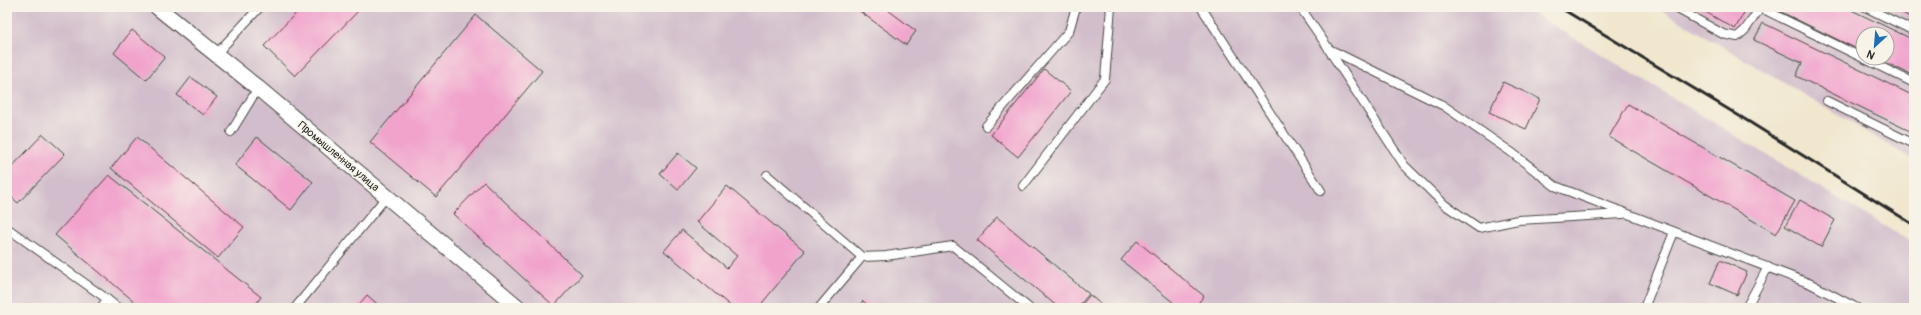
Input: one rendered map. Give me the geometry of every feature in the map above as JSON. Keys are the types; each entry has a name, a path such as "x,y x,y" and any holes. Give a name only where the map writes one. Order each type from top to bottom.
{"street":[{"name":"Промышленная улица","path":"157,7 258,88 519,308"}],"lane":[{"path":"216,54 260,7"},
{"path":"986,126 1068,31 1076,7"},
{"path":"1023,186 1105,79 1111,7"},
{"path":"1201,7 1321,190"},
{"path":"1300,7 1404,165 1445,205 1479,228 1518,220 1626,214"},
{"path":"1674,7 1723,34 1737,37 1745,30 1761,7 1914,83"},
{"path":"1865,7 1914,31"},
{"path":"1329,50 1444,106 1512,152 1554,186 1812,284 1858,308"},
{"path":"231,132 258,88"},
{"path":"1827,101 1914,144"},
{"path":"767,175 862,257 886,256 953,246 1029,308"},
{"path":"295,308 387,196"},
{"path":"7,228 118,308"},
{"path":"1644,308 1674,232"},
{"path":"819,308 862,257"},
{"path":"1746,308 1768,267"},
{"path":"1812,275 1812,284"},
{"path":"101,308 107,300"}],"shaded area":[{"path":"7,7 1523,7 1914,244 1914,308 7,308"},
{"path":"1656,7 1914,7 1914,160"}],"building":[{"path":"302,7 362,7 295,76 264,46"},
{"path":"854,7 884,7 916,31 906,45"},
{"path":"1697,7 1747,7 1735,29"},
{"path":"1776,7 1845,7 1885,26 1855,26 1855,48 1775,9"},
{"path":"1891,7 1914,7 1914,19"},
{"path":"476,15 542,71 436,197 370,142"},
{"path":"1763,23 1914,96 1914,133 1796,76 1802,63 1754,40"},
{"path":"132,30 165,57 146,80 114,53"},
{"path":"1895,31 1914,40 1914,76 1893,66 1895,66"},
{"path":"1044,69 1071,91 1018,157 991,135"},
{"path":"191,77 217,97 203,115 177,95"},
{"path":"1503,82 1540,99 1526,129 1489,112"},
{"path":"1628,104 1795,201 1776,234 1609,137"},
{"path":"43,134 65,154 18,203 7,193 7,172"},
{"path":"137,137 244,227 218,258 111,168"},
{"path":"257,137 313,182 291,210 235,165"},
{"path":"678,153 696,168 678,190 660,174"},
{"path":"109,175 261,297 253,308 142,308 55,235"},
{"path":"484,182 582,275 554,306 453,214"},
{"path":"727,186 805,251 758,308 733,308 664,251 682,230 727,268 737,256 697,222"},
{"path":"1800,200 1835,220 1821,247 1785,226"},
{"path":"997,217 1089,294 1077,308 1059,308 977,240"},
{"path":"1137,241 1204,296 1194,308 1180,308 1121,260"},
{"path":"1720,260 1747,272 1737,295 1710,283"},
{"path":"367,295 382,308 356,308"},
{"path":"1090,295 1105,308 1079,308"},
{"path":"863,301 871,308 856,308"}],"railway":[{"path":"1559,7 1751,123 1914,225"}]}
